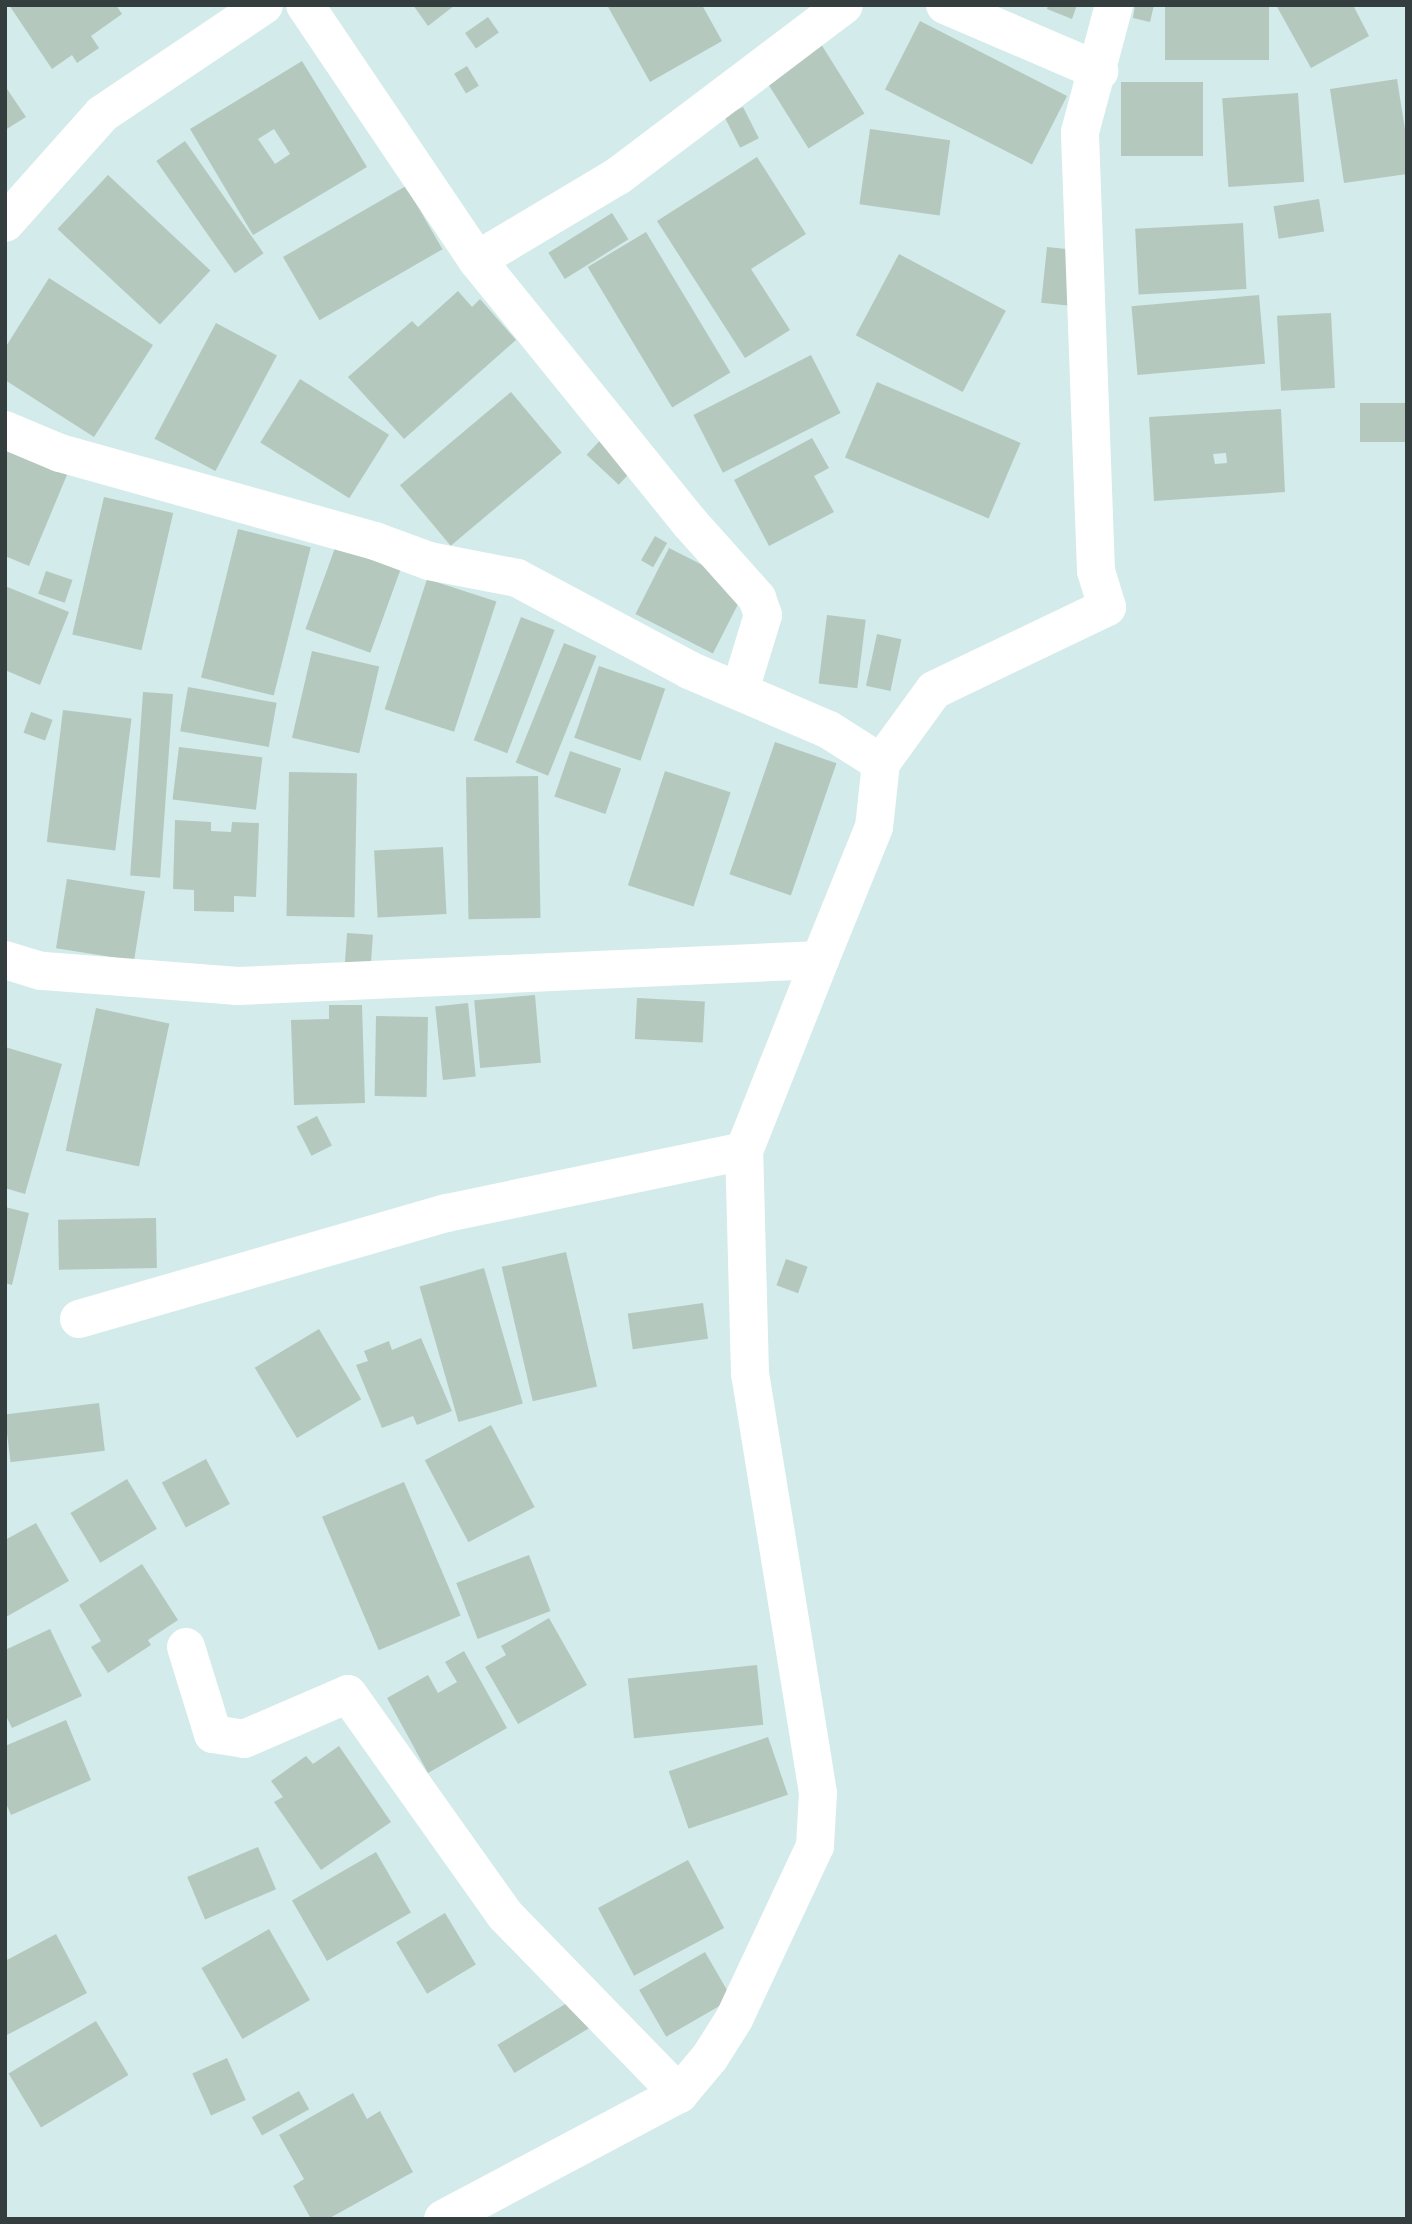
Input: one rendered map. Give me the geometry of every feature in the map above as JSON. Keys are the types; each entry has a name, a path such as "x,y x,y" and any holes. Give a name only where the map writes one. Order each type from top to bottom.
{"street":[{"path":"5,223 102,114 264,5"},
{"path":"305,5 477,260 690,523 757,598 763,615 740,690"},
{"path":"477,260 618,176 844,5"},
{"path":"946,5 1099,71"},
{"path":"443,2219 679,2094 710,2057 734,2019 816,1846 818,1793 750,1374 744,1152 874,827 881,763 933,690 1107,607 1096,571 1080,132 1099,71 1114,5"},
{"path":"5,430 60,453 375,541 429,561 517,578 689,670 829,730 881,763"},
{"path":"5,960 41,971 238,986 820,960"},
{"path":"79,1319 447,1213 744,1152"},
{"path":"187,1647 213,1734 244,1739 348,1694 505,1915 679,2094"}],"building":[{"path":"9,5 116,5 122,14 91,36 99,48 77,63 72,55 52,69"},
{"path":"413,5 455,5 428,26"},
{"path":"607,5 702,5 722,41 650,82"},
{"path":"1048,5 1077,5 1072,19 1047,9"},
{"path":"1135,5 1154,5 1150,22 1133,18"},
{"path":"1165,5 1269,5 1269,60 1165,60"},
{"path":"1276,5 1353,5 1369,36 1311,68"},
{"path":"488,17 499,33 476,49 465,33"},
{"path":"920,21 1067,96 1032,165 885,90"},
{"path":"821,44 864,114 808,149 765,79"},
{"path":"302,61 367,167 253,235 190,129","holes":["274,129 290,154 275,164 258,139"]},
{"path":"467,66 479,86 466,93 454,74"},
{"path":"1397,79 1407,142 1407,174 1344,183 1330,89"},
{"path":"1121,82 1203,82 1203,156 1121,156"},
{"path":"5,86 26,117 5,130"},
{"path":"1298,93 1304,182 1228,187 1222,98"},
{"path":"743,107 759,138 740,148 724,117"},
{"path":"870,129 950,140 940,216 859,204"},
{"path":"185,141 264,253 235,273 156,161"},
{"path":"757,157 806,234 751,269 790,330 745,358 657,221"},
{"path":"108,175 210,270 160,325 58,229"},
{"path":"406,186 442,249 320,320 283,257"},
{"path":"1319,199 1324,232 1279,239 1274,206"},
{"path":"612,213 628,239 565,279 548,253"},
{"path":"1243,223 1246,289 1139,295 1135,229"},
{"path":"646,232 730,373 672,408 588,267"},
{"path":"1047,247 1076,250 1070,306 1041,303"},
{"path":"899,254 1006,311 963,392 856,335"},
{"path":"49,278 153,345 94,437 5,380 5,348"},
{"path":"458,291 472,307 480,299 516,340 404,439 348,377 412,321 418,327"},
{"path":"1259,295 1265,364 1138,375 1131,306"},
{"path":"1331,313 1335,388 1281,391 1277,316"},
{"path":"216,323 277,355 215,471 154,439"},
{"path":"811,355 841,413 723,473 693,415"},
{"path":"300,379 389,435 349,498 260,443"},
{"path":"877,382 1021,443 989,518 845,457"},
{"path":"511,392 562,453 451,546 400,485"},
{"path":"1360,403 1407,403 1407,442 1360,442"},
{"path":"1281,409 1285,492 1154,501 1149,417","holes":["1226,453 1227,463 1215,464 1213,454"]},
{"path":"605,435 637,465 619,485 587,455"},
{"path":"812,438 829,468 814,476 834,512 769,546 734,480"},
{"path":"5,443 69,470 29,566 5,556"},
{"path":"104,497 173,513 141,650 72,634"},
{"path":"238,529 311,547 274,696 201,677"},
{"path":"655,536 667,543 653,567 641,560"},
{"path":"339,537 404,561 370,653 305,629"},
{"path":"669,548 747,587 713,653 635,614"},
{"path":"46,571 72,580 65,603 38,594"},
{"path":"427,579 496,602 454,732 385,709"},
{"path":"5,586 69,612 40,685 5,670"},
{"path":"827,615 866,620 857,688 819,683"},
{"path":"521,617 555,630 507,753 474,740"},
{"path":"877,634 901,639 890,691 866,686"},
{"path":"564,643 596,656 548,776 516,763"},
{"path":"312,651 379,667 359,753 292,738"},
{"path":"599,666 665,689 640,761 574,738"},
{"path":"188,687 277,703 269,747 180,731"},
{"path":"143,692 173,694 160,878 130,876"},
{"path":"63,710 131,718 115,850 47,842"},
{"path":"31,712 53,720 45,741 23,733"},
{"path":"775,742 836,763 791,896 729,874"},
{"path":"179,747 262,757 256,810 173,800"},
{"path":"570,751 621,769 605,814 554,796"},
{"path":"665,771 731,792 694,906 628,885"},
{"path":"289,772 357,773 354,917 286,916"},
{"path":"538,776 540,918 468,919 466,777"},
{"path":"175,820 211,822 211,831 231,832 232,822 259,823 256,897 234,896 234,912 194,911 194,890 173,889"},
{"path":"443,847 447,914 378,918 374,851"},
{"path":"67,879 145,891 134,960 56,948"},
{"path":"347,933 373,935 371,964 345,962"},
{"path":"535,995 541,1063 480,1068 474,1000"},
{"path":"637,998 705,1002 703,1043 635,1039"},
{"path":"468,1003 476,1077 443,1080 435,1006"},
{"path":"329,1005 362,1005 365,1103 294,1105 291,1020 329,1019"},
{"path":"96,1008 169,1024 139,1166 66,1151"},
{"path":"376,1016 428,1017 427,1097 375,1096"},
{"path":"5,1047 62,1064 25,1194 5,1188"},
{"path":"317,1116 332,1145 311,1156 297,1126"},
{"path":"5,1207 29,1213 12,1285 5,1283"},
{"path":"156,1218 157,1268 59,1270 58,1220"},
{"path":"566,1252 597,1386 533,1401 502,1267"},
{"path":"786,1259 808,1267 798,1293 776,1285"},
{"path":"484,1268 523,1404 458,1422 420,1286"},
{"path":"703,1303 708,1339 633,1349 628,1314"},
{"path":"319,1329 361,1399 297,1438 255,1368"},
{"path":"421,1338 452,1411 417,1425 413,1416 382,1428 356,1365 368,1361 364,1351 389,1341 392,1350"},
{"path":"99,1403 105,1451 11,1462 5,1415"},
{"path":"491,1425 535,1507 468,1542 425,1460"},
{"path":"206,1459 230,1504 186,1528 162,1482"},
{"path":"127,1479 157,1529 100,1563 70,1513"},
{"path":"404,1482 461,1615 379,1650 322,1517"},
{"path":"36,1523 69,1581 6,1617 5,1540"},
{"path":"529,1555 551,1611 478,1639 456,1583"},
{"path":"142,1564 178,1620 148,1640 151,1645 108,1673 91,1647 101,1641 79,1605"},
{"path":"549,1618 587,1685 518,1724 485,1667 506,1655 501,1646"},
{"path":"50,1629 82,1696 12,1728 5,1714 5,1650"},
{"path":"464,1651 507,1728 428,1773 387,1698 428,1675 438,1693 457,1682 445,1662"},
{"path":"757,1665 763,1725 634,1738 628,1679"},
{"path":"66,1720 91,1780 11,1815 5,1801 5,1746"},
{"path":"768,1737 788,1795 689,1829 669,1771"},
{"path":"339,1746 391,1822 321,1870 274,1802 283,1797 271,1781 306,1756 313,1764"},
{"path":"258,1847 276,1889 205,1919 187,1877"},
{"path":"376,1852 411,1913 327,1961 292,1900"},
{"path":"688,1860 724,1928 634,1976 598,1908"},
{"path":"445,1913 476,1964 427,1994 396,1942"},
{"path":"269,1929 310,2000 242,2039 201,1968"},
{"path":"56,1934 87,1993 5,2036 5,1961"},
{"path":"705,1952 732,1999 666,2037 639,1990"},
{"path":"572,2000 589,2028 514,2073 497,2045"},
{"path":"96,2021 128,2075 41,2128 9,2074"},
{"path":"227,2058 246,2100 211,2115 192,2073"},
{"path":"299,2091 309,2109 262,2136 252,2117"},
{"path":"353,2093 367,2119 380,2111 413,2172 328,2219 311,2219 293,2186 304,2179 279,2135"}]}
